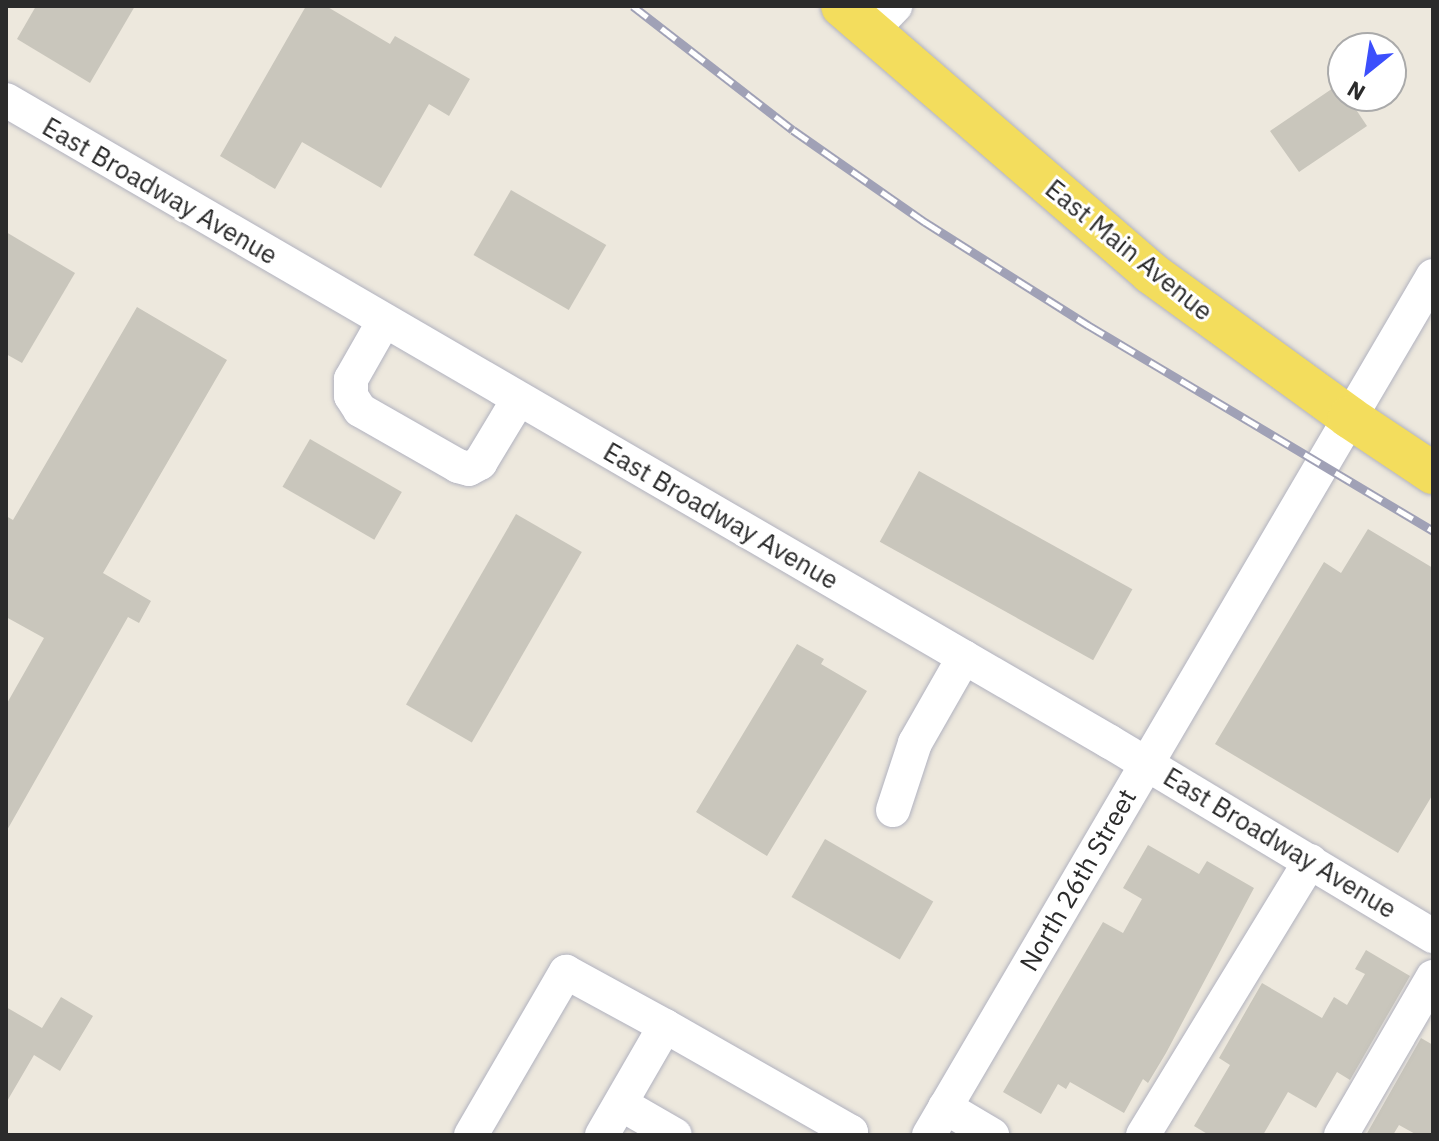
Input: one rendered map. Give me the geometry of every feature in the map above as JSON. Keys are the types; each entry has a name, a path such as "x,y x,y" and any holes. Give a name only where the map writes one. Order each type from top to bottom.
{"main road":[{"name":"East Main Avenue","path":"869,14 1151,273 1349,417 1433,473"}],"street":[{"name":"East Broadway Avenue","path":"6,100 1146,763 1433,936"},
{"name":"North 26th Street","path":"937,1121 1433,276"},
{"path":"384,321 350,388 355,404 372,417 458,466 469,469 480,463 518,400"},
{"path":"893,810 915,743 964,657"},
{"path":"1143,1135 1310,861"},
{"path":"471,1135 566,972 851,1132 849,1135"},
{"path":"1341,1135 1433,977"},
{"path":"602,1135 665,1026"},
{"path":"621,1104 675,1135"},
{"path":"937,1121 992,1135"}],"building":[{"path":"36,6 135,6 90,83 17,39"},
{"path":"306,6 326,6 390,44 395,36 470,79 449,116 429,104 381,188 302,142 275,189 220,156"},
{"path":"1327,92 1327,112 1358,112 1367,126 1299,172 1270,131"},
{"path":"511,190 606,245 569,310 474,255"},
{"path":"6,232 75,273 22,363 6,354"},
{"path":"137,307 227,360 103,573 151,601 139,623 128,617 6,832 6,705 44,638 6,617 6,516 13,520"},
{"path":"310,439 402,492 374,540 282,487"},
{"path":"919,471 1132,589 1093,660 880,542"},
{"path":"516,514 582,552 472,743 406,705"},
{"path":"1368,529 1433,568 1433,794 1398,853 1215,744 1324,562 1341,573"},
{"path":"797,644 824,659 821,664 867,691 767,856 696,812"},
{"path":"825,839 933,902 900,960 792,897"},
{"path":"1148,845 1199,874 1207,861 1254,888 1166,1053 1148,1083 1143,1079 1124,1113 1070,1082 1066,1089 1058,1084 1041,1114 1003,1092 1103,922 1123,933 1142,899 1123,888"},
{"path":"1366,950 1410,976 1350,1080 1337,1072 1316,1108 1288,1092 1263,1135 1209,1135 1194,1126 1230,1065 1219,1058 1262,983 1322,1018 1334,997 1347,1005 1365,974 1355,969"},
{"path":"61,997 93,1016 60,1071 34,1055 6,1103 6,1007 42,1028"},
{"path":"1421,1038 1433,1045 1433,1135 1417,1135 1399,1125 1393,1135 1366,1135"}],"railway":[{"path":"633,6 793,130 925,222 1088,325 1433,531"}]}
